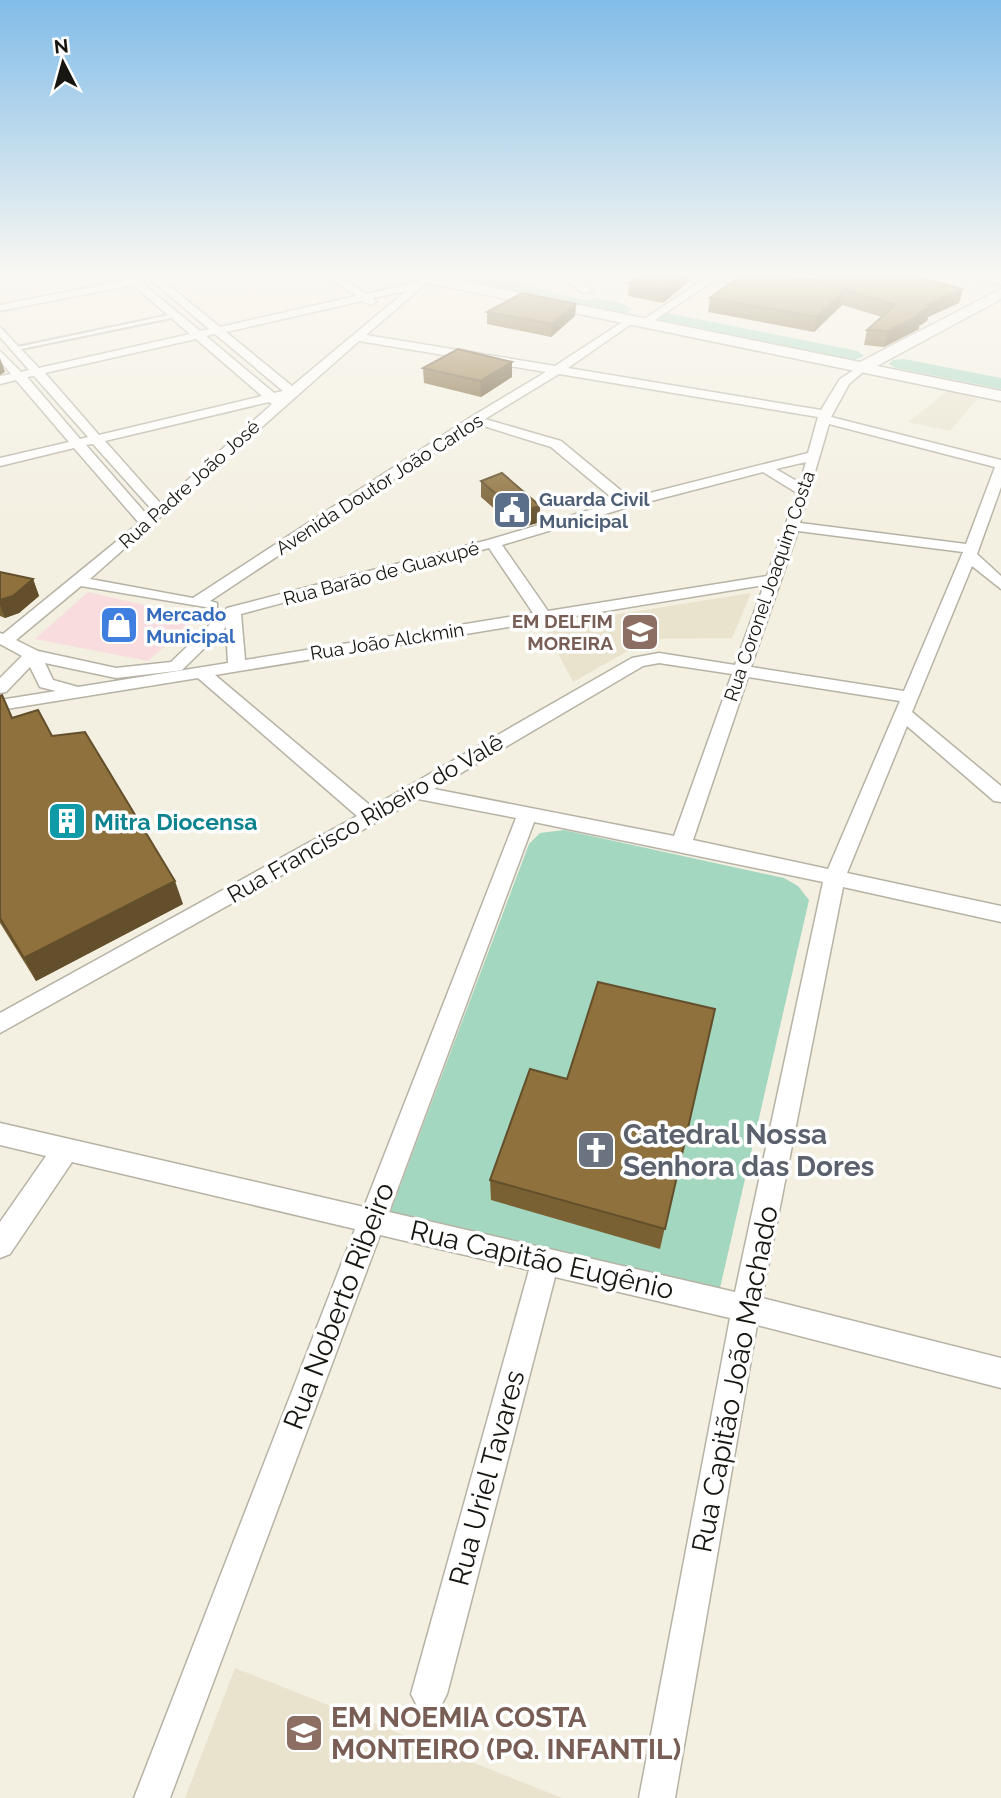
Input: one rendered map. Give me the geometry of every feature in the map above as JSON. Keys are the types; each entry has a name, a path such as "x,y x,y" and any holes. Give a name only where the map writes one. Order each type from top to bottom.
{"main road":[{"path":"823,359 1001,396"},
{"name":"Rua Coronel Joaquim Costa","path":"863,367 876,359"}],"street":[{"path":"4,359 148,524"},
{"path":"26,359 160,511"},
{"path":"0,380 96,359"},
{"path":"224,359 275,401"},
{"path":"250,359 292,392"},
{"path":"0,472 80,448 275,401 292,392 330,359"},
{"path":"481,359 825,417 1001,466"},
{"name":"Avenida Doutor João Carlos","path":"198,602 475,420 577,359"},
{"name":"Rua Coronel Joaquim Costa","path":"681,844 804,492 825,417 845,382 863,367"},
{"name":"Rua Padre João José","path":"3,638 148,524 275,401"},
{"path":"475,420 556,444 627,503"},
{"path":"0,462 80,448"},
{"name":"Rua Barão de Guaxupé","path":"233,611 493,544 627,503 812,456"},
{"name":"Rua Capitão João Machado","path":"657,1798 746,1308 834,879 970,552 1001,466"},
{"path":"765,468 804,492"},
{"path":"792,526 970,552 1001,584"},
{"path":"493,544 543,616"},
{"name":"Rua João Alckmin","path":"0,705 774,579"},
{"path":"76,581 198,602 233,611"},
{"path":"3,638 33,654 116,673 176,666 233,611"},
{"path":"233,611 237,665"},
{"path":"0,688 33,654"},
{"path":"33,654 46,683 61,688 93,690"},
{"name":"Rua Francisco Ribeiro do Valê","path":"0,1024 415,792 638,662 659,658 740,669 906,705"},
{"path":"202,673 370,816"},
{"path":"906,705 1001,796"},
{"path":"415,792 681,844 1001,914"},
{"name":"Rua Noberto Ribeiro","path":"152,1798 527,814"},
{"name":"Rua Capitão Eugênio","path":"0,1134 746,1308 1001,1373"},
{"path":"0,1245 66,1149"},
{"name":"Rua Uriel Tavares","path":"429,1694 545,1262"}],"shaded area":[{"path":"949,390 979,397 950,431 908,422"},
{"name":"Mercado Municipal","path":"88,592 198,617 148,661 35,639"},
{"name":"EM DELFIM MOREIRA","path":"751,593 732,638 649,639 573,682 544,626"},
{"name":"EM NOEMIA COSTA MONTEIRO (PQ. INFANTIL)","path":"235,1668 562,1798 185,1798"}],"green space":[{"path":"904,359 1001,378 1001,389 896,368 889,364 893,360"},
{"path":"564,830 784,878 798,886 809,900 717,1301 390,1213 529,844 540,833"}],"building":[{"path":"440,359 499,359 512,362 480,381 423,368"},
{"path":"502,473 540,506 517,512 481,481"},
{"path":"0,572 33,579 13,596 0,600"},
{"name":"Mitra Diocensa","path":"2,695 12,718 38,710 52,736 85,732 175,881 24,958 0,918"},
{"name":"Catedral Nossa Senhora das Dores","path":"598,982 715,1009 665,1229 490,1180 530,1069 567,1079"}],"place":[{"name":"Guarda Civil Municipal","path":"512,510"},
{"name":"Mercado Municipal","path":"119,625"},
{"name":"EM DELFIM MOREIRA","path":"640,632"},
{"name":"Mitra Diocensa","path":"67,821"},
{"name":"Catedral Nossa Senhora das Dores","path":"596,1150"},
{"name":"EM NOEMIA COSTA MONTEIRO (PQ. INFANTIL)","path":"304,1733"}]}
